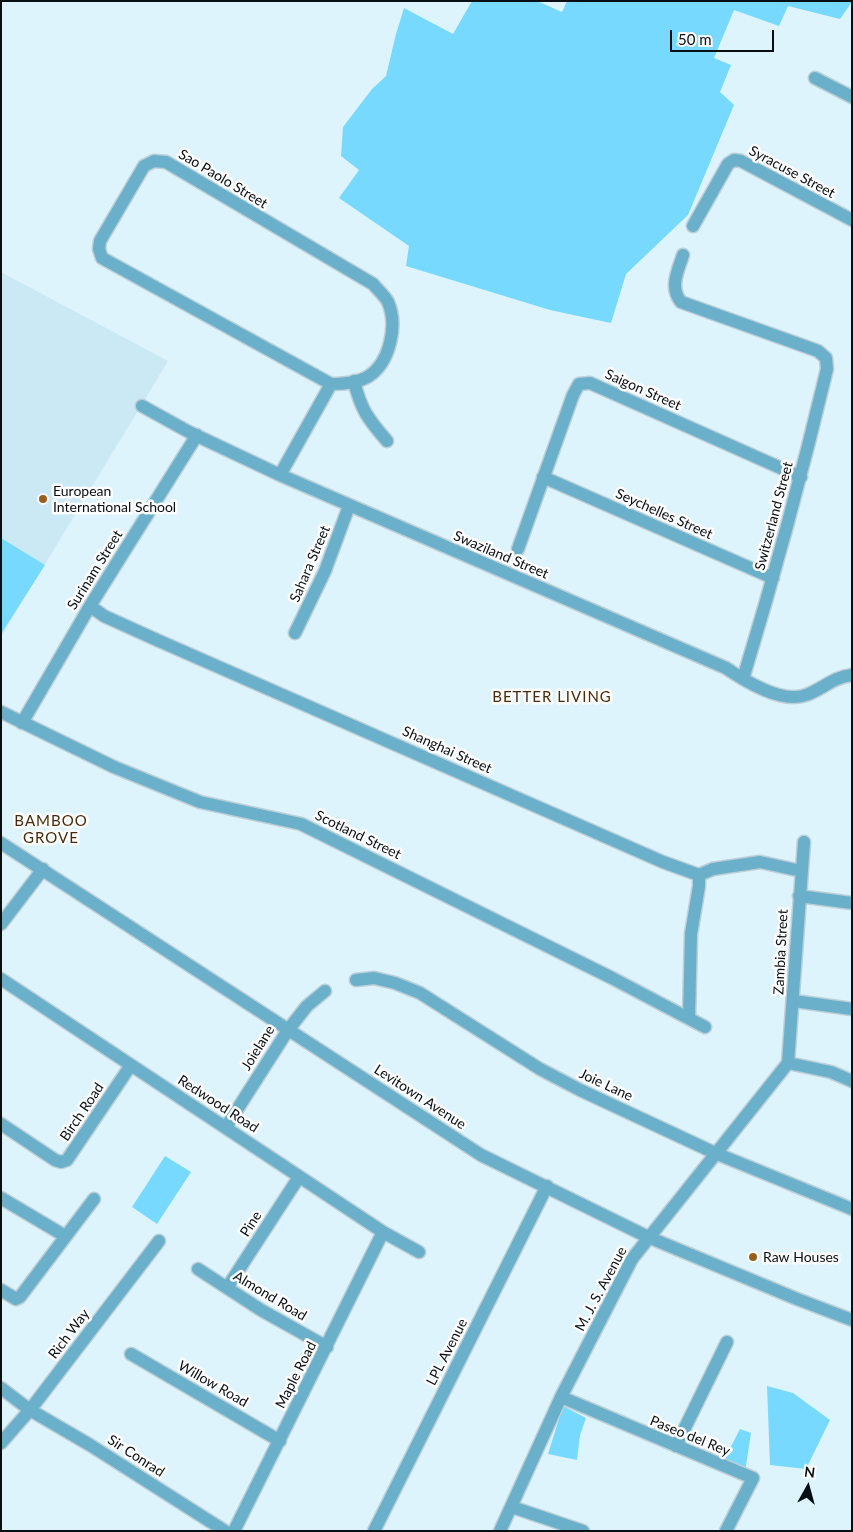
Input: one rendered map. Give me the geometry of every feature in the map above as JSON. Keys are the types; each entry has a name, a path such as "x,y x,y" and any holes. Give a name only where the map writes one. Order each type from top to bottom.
{"street":[{"path":"815,78 852,98"},
{"name":"Syracuse Street","path":"694,226 728,164 734,160 742,161 852,220"},
{"name":"Sao Paolo Street","path":"154,161 166,162 373,284 387,301 393,319 392,340 382,362 369,376 346,384 331,384 102,258 99,249 100,241 144,166 154,161"},
{"name":"Switzerland Street","path":"684,255 675,281 675,292 681,302 818,351 826,358 827,369 801,477 743,679"},
{"path":"354,381 359,402 366,418 387,441"},
{"name":"Saigon Street","path":"518,549 543,477 579,384 590,383 801,477"},
{"path":"280,475 331,384"},
{"name":"Swaziland Street","path":"142,406 280,475 726,668 743,679 770,692 798,697 805,696 841,676 852,676"},
{"name":"Surinam Street","path":"22,723 90,606 197,435"},
{"name":"Seychelles Street","path":"543,477 773,578"},
{"name":"Sahara Street","path":"295,633 326,570 350,506"},
{"name":"Shanghai Street","path":"90,606 104,616 166,644 663,862 699,875"},
{"name":"Scotland Street","path":"1,712 114,767 200,802 301,824 612,978 705,1027"},
{"name":"Zambia Street","path":"788,1063 794,1001 799,896 804,842"},
{"name":"Levitown Avenue","path":"1,843 481,1155 648,1237 852,1320"},
{"path":"689,1018 691,934 699,875 713,869 760,862 801,871"},
{"path":"1,924 43,869"},
{"path":"799,896 852,903"},
{"name":"Joie Lane","path":"356,980 374,978 420,993 540,1069 715,1153 852,1209"},
{"name":"Redwood Road","path":"1,979 299,1177 384,1232 419,1252"},
{"name":"Joielane","path":"226,1127 288,1030 307,1006 325,991"},
{"path":"794,1001 852,1009"},
{"path":"788,1063 831,1072 852,1081"},
{"name":"M. J. S. Avenue","path":"500,1531 561,1397 632,1259 788,1063"},
{"name":"Birch Road","path":"1,1124 55,1160 62,1162 68,1160 131,1065"},
{"name":"Pine","path":"227,1288 299,1177"},
{"name":"LPL Avenue","path":"374,1531 547,1186"},
{"path":"1,1198 65,1236"},
{"path":"1,1290 12,1298 20,1297 94,1199"},
{"name":"Maple Road","path":"234,1531 384,1232"},
{"name":"Rich Way","path":"1,1443 30,1410 159,1241"},
{"name":"Almond Road","path":"198,1270 261,1310 327,1347"},
{"path":"676,1446 727,1342"},
{"name":"Willow Road","path":"131,1354 280,1440"},
{"name":"Sir Conrad","path":"1,1388 30,1410 90,1444 225,1531"},
{"name":"Paseo del Rey","path":"561,1397 753,1478 726,1531"},
{"path":"512,1507 583,1531"}],"shaded area":[{"path":"472,1 537,1 562,12 567,1 852,2 840,19 788,6 779,26 734,10 714,58 731,65 720,92 734,105 688,215 626,274 611,323 550,310 406,266 409,246 339,198 359,170 341,156 343,127 372,89 386,76 404,8 453,34"},
{"name":"European International School","path":"1,272 168,361 1,637"},
{"path":"1,538 45,565 1,634"},
{"path":"165,1156 191,1172 157,1224 132,1207"},
{"path":"767,1386 793,1393 830,1420 806,1469 770,1465"},
{"path":"563,1406 586,1418 580,1435 577,1460 548,1454"},
{"path":"740,1429 751,1433 745,1472 725,1458"}],"place":[{"name":"European International School","path":"43,499"},
{"name":"Raw Houses","path":"753,1257"}],"district":[{"name":"BETTER LIVING","path":"552,697"},
{"name":"BAMBOO GROVE","path":"51,830"}]}
